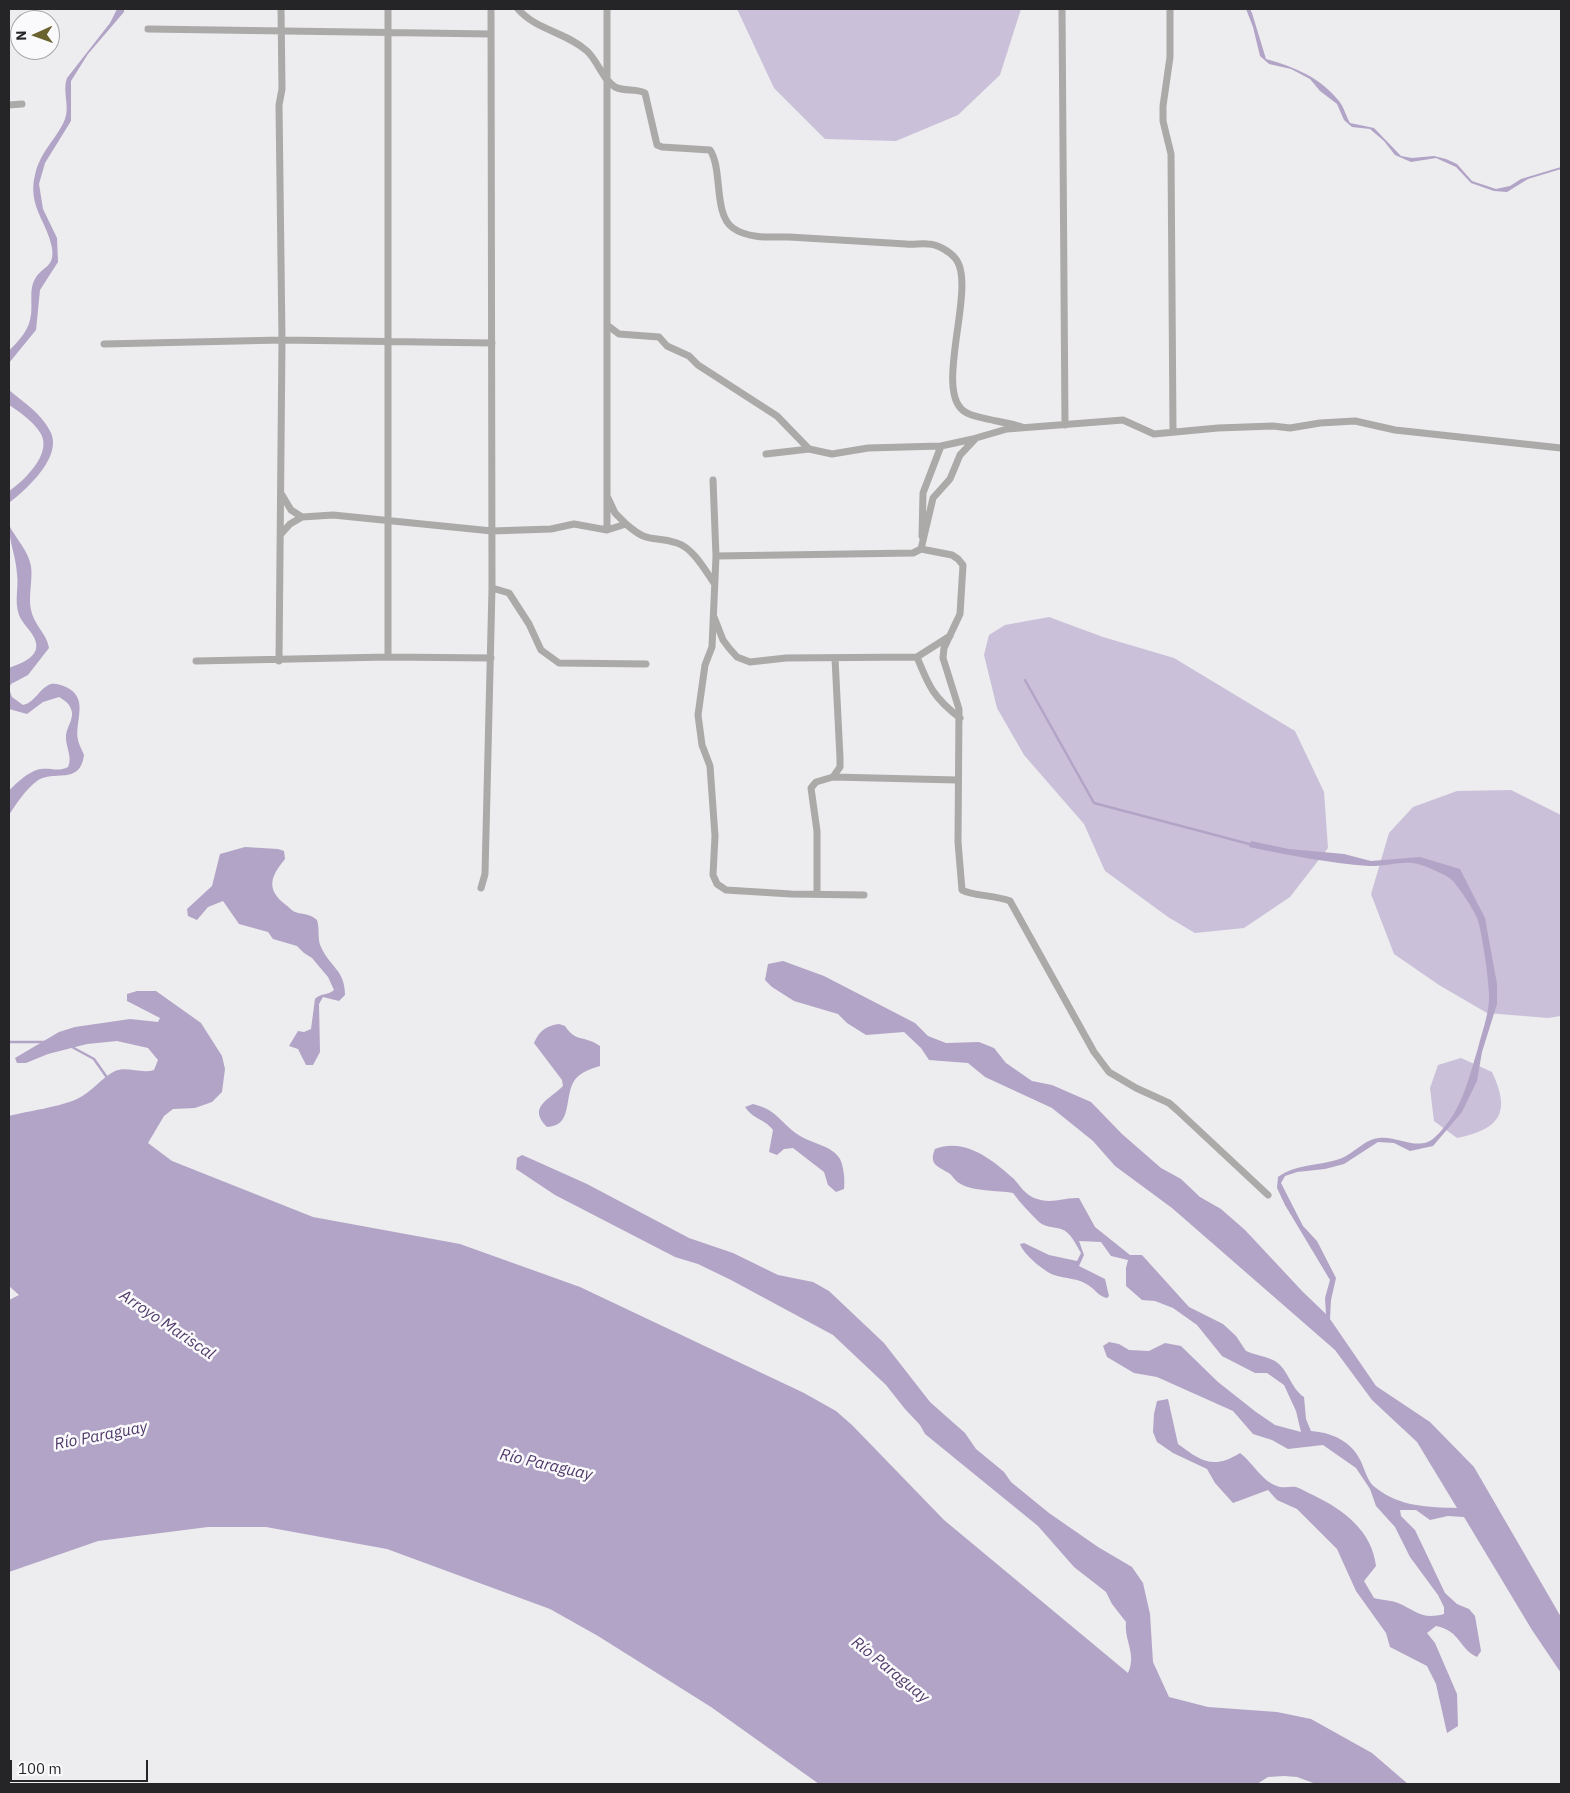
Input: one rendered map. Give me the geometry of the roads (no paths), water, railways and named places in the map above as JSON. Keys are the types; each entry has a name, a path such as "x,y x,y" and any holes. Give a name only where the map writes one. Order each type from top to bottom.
{"street":[{"path":"279,661 282,340 279,105 282,89 281,9"},
{"path":"388,9 388,657"},
{"path":"481,888 485,874 492,588 491,9"},
{"path":"518,9 537,25 564,36 587,51 608,81 622,89 645,93 657,144 662,147 710,150 714,156 726,221 733,229 761,236 929,244 954,257 960,265 962,283 953,372 954,397 959,406 967,413 1022,427"},
{"path":"607,9 607,530"},
{"path":"1062,9 1065,425"},
{"path":"1170,9 1170,57 1164,93 1163,121 1171,154 1173,430"},
{"path":"148,29 491,34"},
{"path":"9,105 22,104"},
{"path":"607,325 619,334 659,336 673,350 689,356 698,365 777,416 809,450"},
{"path":"104,344 282,340 388,340 492,343"},
{"path":"766,454 809,450 832,454 868,448 941,446 1022,427 1122,420 1154,434 1173,430 1273,426 1290,428 1320,423 1355,421 1395,430 1561,448"},
{"path":"922,549 933,498 950,479 960,454 976,438"},
{"path":"922,549 924,493 941,446"},
{"path":"713,480 716,556 712,610 712,647 705,665 698,716 702,745 710,766 715,836 714,874 718,884 726,890 864,895"},
{"path":"281,494 291,510 302,517"},
{"path":"607,497 615,512 642,537 677,543 686,548 714,583"},
{"path":"281,534 290,524 302,517 352,516 492,531 551,528 574,524 607,530 626,524"},
{"path":"716,556 913,553 922,549 952,555 958,559 963,565 962,607 952,634 944,648 944,658 960,718 957,780 958,842 962,890 968,894 986,894 1010,901 1084,1035 1109,1072 1136,1088 1169,1103 1268,1196"},
{"path":"492,588 509,593 530,624 541,650 559,663 646,664"},
{"path":"712,610 723,640 737,657 750,662 786,658 917,657 952,634"},
{"path":"196,661 279,661 388,657 491,658"},
{"path":"917,657 932,692 941,703 960,718"},
{"path":"833,777 840,767 834,658"},
{"path":"817,894 817,831 811,788 816,782 833,777 957,780"}],"water":[{"path":"117,9 124,9 124,12 88,54 71,81 71,121 45,163 39,184 43,209 57,238 58,262 40,290 36,330 9,363 9,351 29,325 31,294 35,279 52,259 50,239 39,214 34,196 33,186 37,167 65,119 67,109 65,88 67,78 110,23"},
{"path":"1246,9 1250,9 1252,13 1266,59 1296,69 1324,85 1341,103 1350,123 1374,128 1401,156 1412,158 1434,156 1446,159 1457,164 1472,181 1496,189 1510,186 1521,179 1561,167 1561,169 1528,179 1507,192 1494,191 1471,183 1456,167 1436,158 1411,162 1395,155 1384,141 1370,129 1352,127 1344,120 1337,104 1320,91 1310,79 1291,69 1269,64 1260,56 1253,27"},
{"path":"9,390 42,419 50,431 53,441 52,451 41,472 25,490 9,503 9,491 22,481 35,466 43,450 43,442 41,434 34,425 9,405"},
{"path":"9,525 25,550 31,566 31,610 46,638 49,648 28,675 11,684 9,689 9,668 32,656 36,649 36,644 33,635 19,615 16,567"},
{"path":"51,684 66,687 73,692 79,704 77,733 78,742 84,755 82,765 72,774 51,776 33,784 9,815 9,791 23,778 37,770 55,770 68,767 70,759 66,735 72,712 66,701 59,697 43,702 27,714 9,709 9,689 12,697 23,705 31,701"},
{"path":"1251,841 1289,849 1344,854 1371,861 1420,857 1460,869 1485,918 1497,984 1497,1004 1482,1052 1477,1081 1462,1112 1433,1146 1410,1151 1394,1143 1378,1142 1344,1164 1325,1169 1297,1172 1285,1176 1281,1183 1303,1226 1317,1241 1336,1278 1331,1300 1330,1319 1376,1386 1430,1422 1474,1467 1561,1617 1561,1673 1532,1630 1464,1517 1448,1516 1430,1520 1416,1510 1400,1510 1401,1516 1415,1530 1445,1593 1457,1604 1469,1609 1475,1616 1481,1651 1477,1657 1444,1628 1436,1626 1427,1633 1435,1643 1457,1694 1458,1726 1447,1733 1436,1684 1427,1666 1390,1647 1386,1633 1356,1591 1337,1549 1297,1509 1277,1500 1268,1490 1233,1503 1215,1483 1207,1469 1173,1453 1157,1442 1153,1432 1157,1401 1168,1399 1178,1444 1194,1455 1201,1459 1215,1462 1231,1458 1240,1453 1272,1484 1279,1487 1296,1487 1324,1501 1355,1523 1369,1542 1373,1554 1376,1566 1364,1581 1374,1598 1395,1602 1424,1615 1436,1616 1444,1614 1444,1607 1438,1595 1410,1557 1395,1527 1376,1506 1370,1489 1356,1468 1323,1445 1288,1449 1272,1440 1253,1434 1233,1411 1157,1377 1134,1373 1107,1357 1103,1346 1109,1342 1119,1344 1129,1350 1149,1351 1165,1343 1181,1346 1218,1382 1256,1412 1275,1425 1301,1432 1296,1411 1284,1385 1267,1373 1255,1373 1222,1356 1197,1325 1173,1308 1155,1301 1142,1300 1126,1286 1128,1260 1111,1256 1101,1242 1079,1241 1084,1255 1079,1266 1105,1279 1109,1296 1107,1298 1084,1283 1054,1275 1045,1270 1030,1257 1020,1244 1024,1243 1049,1255 1077,1261 1081,1253 1070,1236 1061,1229 1041,1224 1013,1193 971,1188 959,1183 933,1161 935,1149 957,1146 978,1152 997,1165 1014,1179 1025,1192 1034,1198 1052,1201 1079,1198 1095,1227 1130,1255 1142,1255 1189,1307 1223,1324 1236,1336 1246,1351 1278,1363 1286,1372 1295,1388 1304,1397 1306,1419 1311,1431 1329,1434 1344,1441 1356,1453 1368,1479 1374,1486 1395,1499 1415,1505 1457,1508 1417,1442 1372,1400 1335,1350 1172,1208 1115,1166 1093,1141 1052,1108 985,1077 968,1063 929,1060 921,1048 904,1032 866,1035 847,1023 838,1014 794,1001 772,987 765,980 768,964 783,961 824,976 915,1023 928,1036 946,1043 979,1042 994,1048 1006,1063 1032,1081 1052,1085 1091,1102 1122,1134 1161,1168 1181,1179 1200,1197 1221,1209 1245,1230 1326,1314 1325,1298 1330,1280 1285,1205 1277,1188 1278,1177 1294,1169 1329,1162 1346,1156 1374,1139 1386,1138 1414,1143 1428,1142 1443,1129 1457,1108 1471,1073 1486,1018 1489,993 1483,946 1477,918 1469,904 1452,880 1437,871 1415,863 1369,866 1339,863 1249,847"},
{"path":"245,847 284,851 285,859 276,871 272,882 275,893 279,899 294,911 309,915 317,920 321,947 343,980 345,995 339,1001 323,997 319,1004 320,1052 313,1065 306,1065 298,1049 289,1046 298,1031 304,1032 311,1029 315,999 334,990 328,977 312,958 297,946 273,939 268,932 239,924 223,901 208,907 197,920 188,916 187,909 212,886 220,854"},
{"name":"Río Paraguay","path":"137,991 156,991 201,1023 222,1056 225,1069 222,1092 212,1102 195,1108 173,1109 164,1116 148,1143 172,1161 313,1217 460,1244 580,1287 804,1393 836,1411 852,1425 944,1520 1128,1673 1131,1654 1126,1622 1112,1604 1106,1592 1074,1567 1038,1526 925,1434 920,1425 886,1385 833,1335 731,1280 698,1264 675,1257 555,1195 516,1169 517,1158 522,1155 587,1184 689,1238 733,1253 778,1275 813,1282 829,1291 884,1343 930,1402 965,1433 976,1449 1004,1472 1011,1482 1049,1513 1098,1547 1132,1567 1143,1583 1150,1614 1153,1662 1169,1697 1208,1707 1277,1712 1311,1719 1372,1753 1408,1784 1316,1784 1297,1777 1284,1776 1268,1777 1257,1784 819,1784 711,1707 598,1636 550,1609 387,1549 266,1527 208,1527 98,1541 9,1572 9,1300 19,1295 9,1286 9,1116 70,1102 82,1096 115,1071 124,1069 154,1070 158,1060 148,1048 117,1041 87,1044 48,1054 26,1063 17,1063 15,1058 59,1032 75,1027 130,1019 158,1022 160,1018 127,1001 127,994"},
{"path":"559,1024 565,1026 573,1035 600,1046 600,1066 587,1070 574,1081 564,1118 555,1126 547,1127 541,1120 540,1109 542,1104 563,1086 562,1080 534,1043 544,1029"},
{"path":"753,1104 772,1112 802,1137 832,1150 840,1159 844,1189 836,1192 828,1185 824,1172 793,1148 784,1149 777,1155 769,1152 773,1130 752,1115 745,1107"}],"waterway":[{"path":"1025,680 1094,803 1253,845"},
{"name":"Arroyo Mariscal","path":"9,1042 45,1042"},
{"name":"Arroyo Mariscal","path":"72,1047 94,1059 108,1079"}]}
